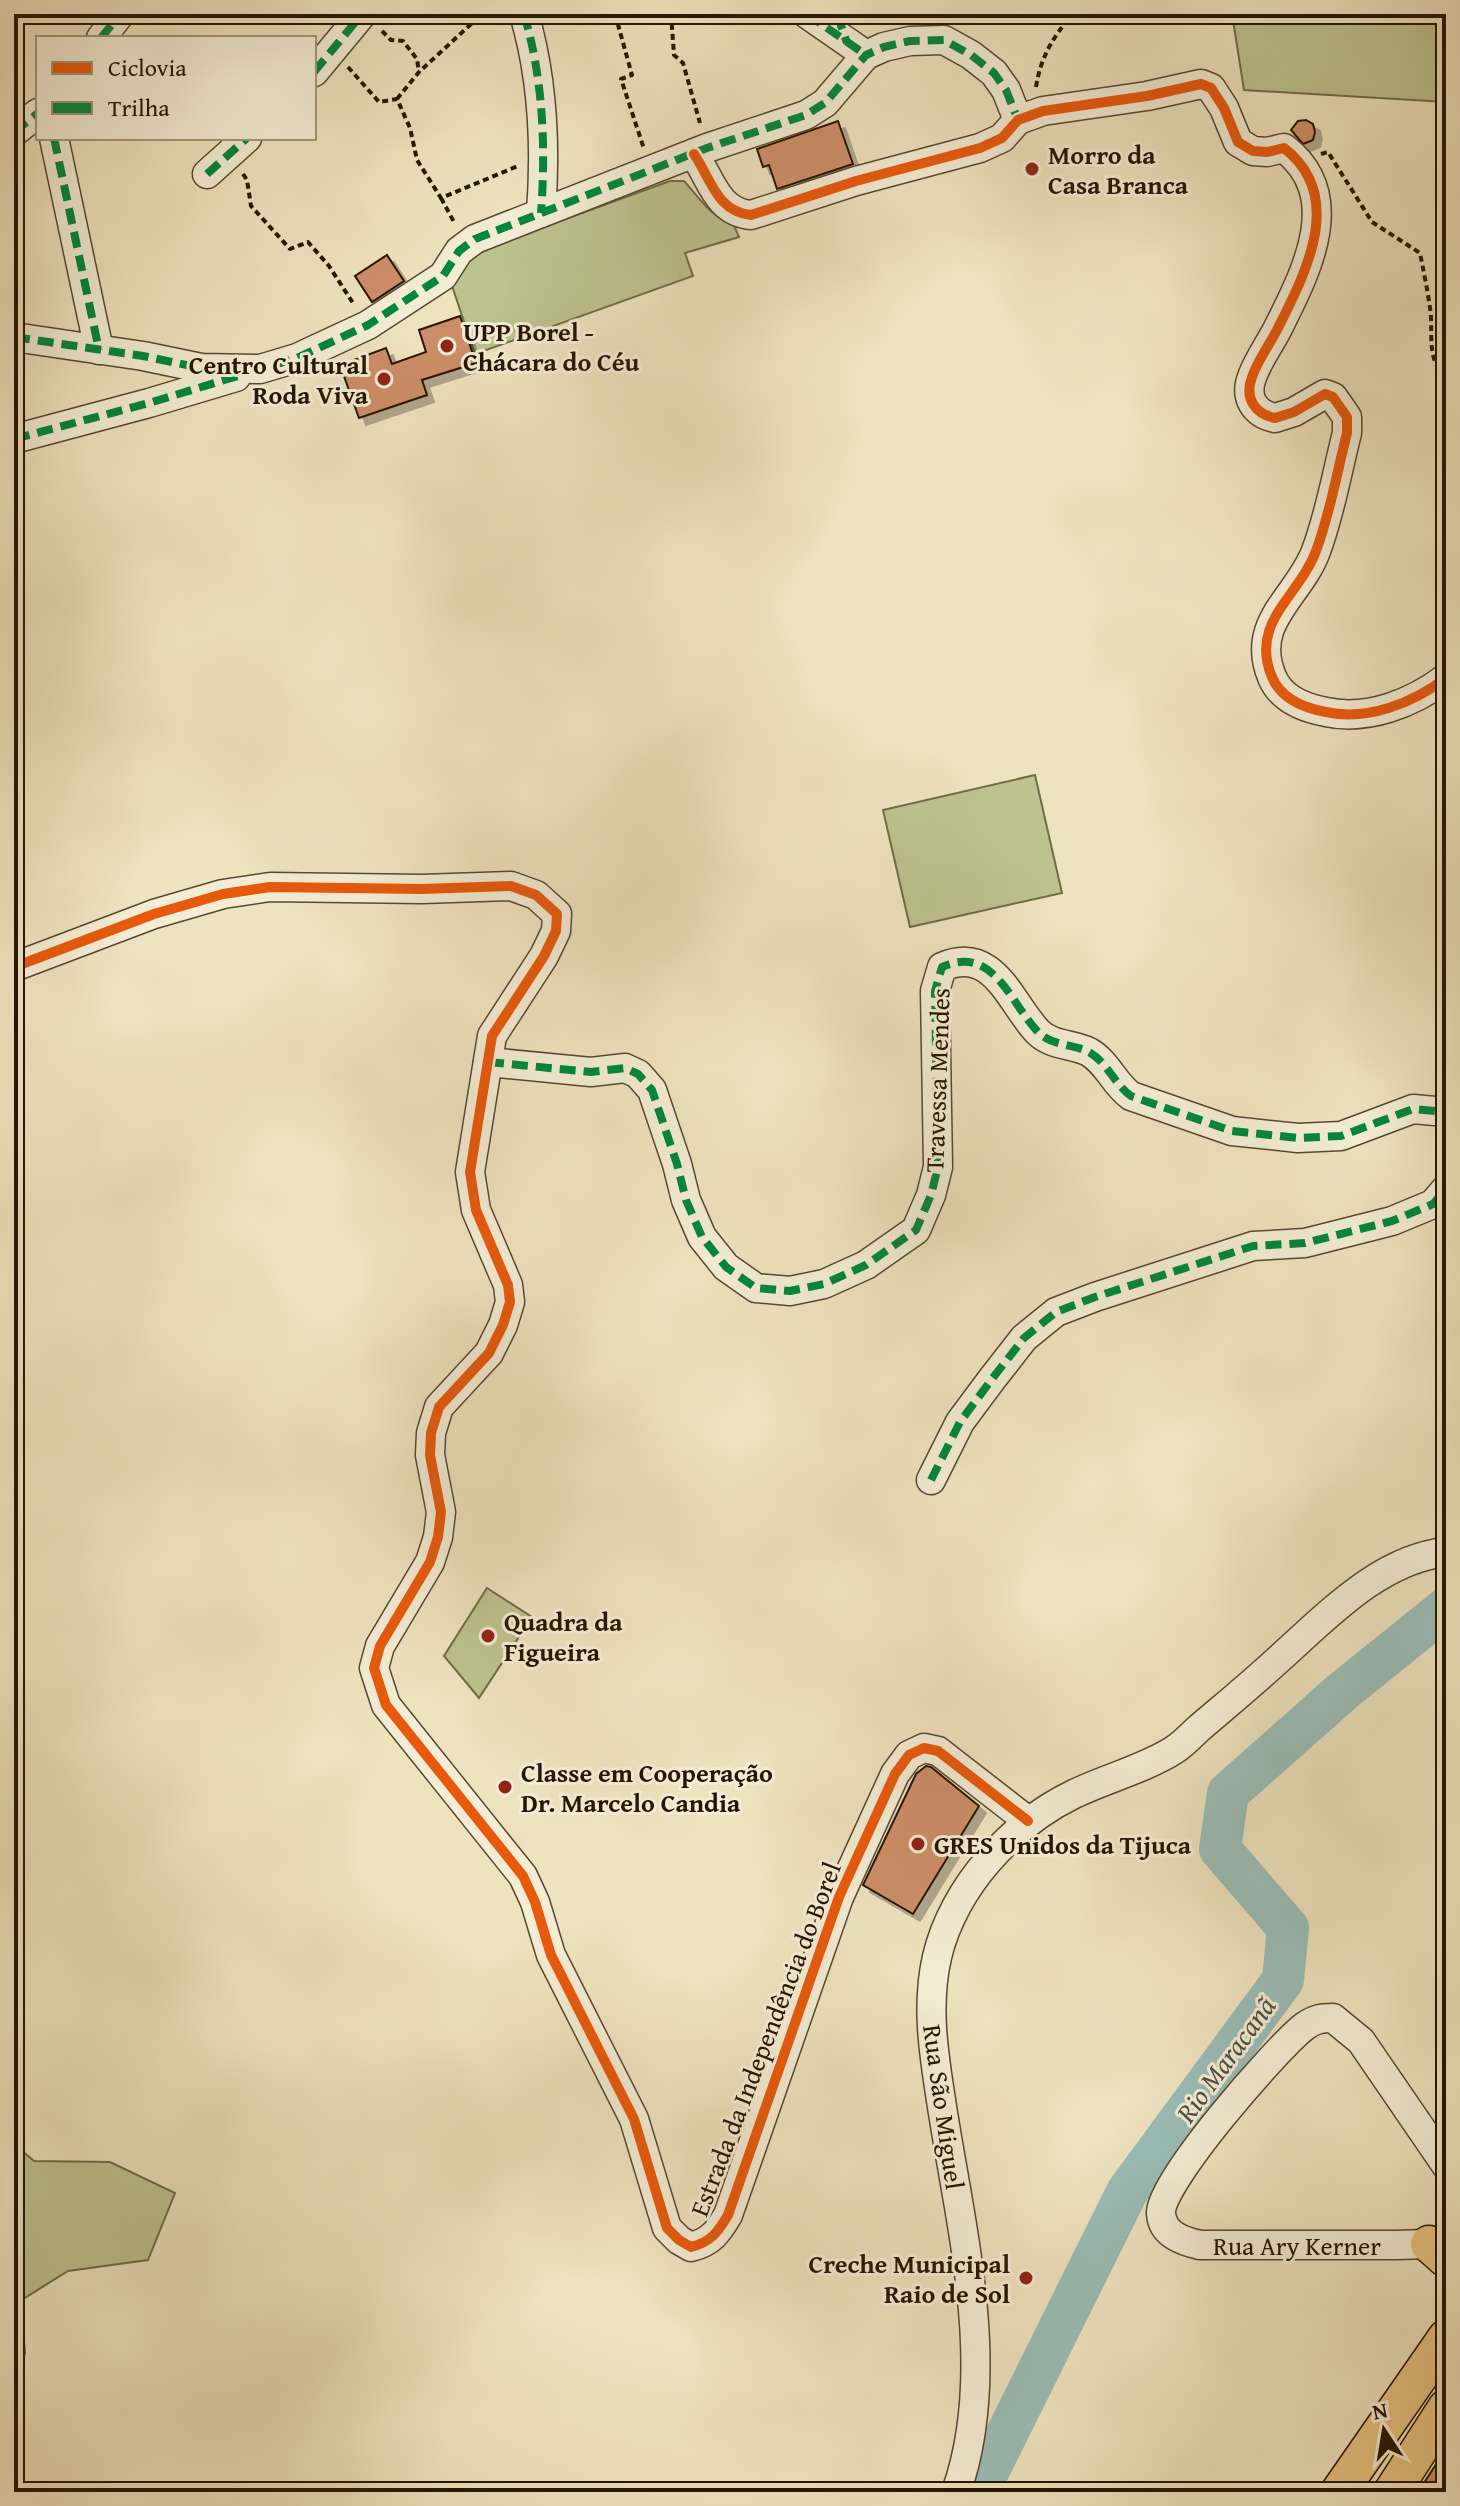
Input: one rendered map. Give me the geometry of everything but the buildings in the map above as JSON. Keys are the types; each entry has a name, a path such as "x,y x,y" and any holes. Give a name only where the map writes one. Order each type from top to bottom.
{"main road":[{"path":"1339,2492 1446,2338"},
{"path":"1392,2492 1446,2408"}],"street":[{"path":"103,36 120,14"},
{"path":"524,14 540,82 543,156 541,213"},
{"path":"807,14 857,49 910,41 944,40 994,73 1006,90 1018,120"},
{"path":"837,14 857,49"},
{"path":"316,70 367,18"},
{"path":"14,439 149,403 297,358 368,325 443,276 459,251 475,239 701,151 806,115 825,103 857,49"},
{"path":"701,151 720,199 736,213 751,215 856,181 980,148 1002,138 1018,120 1043,111 1147,96 1201,84 1211,88 1224,108 1238,142 1253,151 1284,148 1300,161 1313,185 1317,224 1313,247 1279,327 1252,377 1249,390 1251,402 1256,410 1275,418 1294,412 1325,394 1341,405 1347,417 1347,433 1316,553 1273,620 1265,645 1267,666 1286,696 1304,706 1329,713 1376,711 1406,702 1446,678"},
{"path":"14,132 36,115"},
{"path":"54,140 99,350"},
{"path":"207,174 238,146"},
{"path":"14,337 201,368 260,369"},
{"name":"Estrada da Independência do Borel","path":"14,967 154,914 270,887 422,889 511,886 536,895 557,914 556,931 537,967 492,1036 470,1172 476,1210 508,1285 510,1302 489,1353 439,1407 431,1433 430,1455 441,1512 438,1537 430,1562 380,1646 374,1668 386,1705 523,1876 535,1902 551,1955 634,2119 667,2228 679,2240 691,2247 706,2243 718,2232 728,2215 839,1897 895,1774 909,1755 924,1748 938,1751 1028,1821"},
{"name":"Travessa Mendes","path":"488,1062 591,1072 625,1068 638,1074 652,1090 686,1200 702,1237 726,1267 756,1288 790,1291 824,1284 866,1265 916,1230 931,1195 938,1167 935,991 942,967 957,961 983,966 1008,988 1039,1033 1055,1042 1086,1051 1102,1061 1120,1088 1131,1096 1232,1131 1298,1138 1341,1136 1413,1109 1446,1112"},
{"path":"931,1480 968,1411 1024,1338 1056,1312 1253,1246 1305,1243 1392,1221 1433,1204 1446,1189"},
{"name":"Rua São Miguel","path":"956,2492 967,2461 974,2389 975,2315 931,2038 932,1990 937,1956 947,1926 988,1861 1028,1821 1071,1795 1174,1750 1327,1616 1380,1575 1431,1554 1446,1552"},
{"name":"Rua Ary Kerner","path":"1440,2247 1200,2245 1180,2240 1167,2229 1161,2214 1162,2201 1171,2184 1230,2106 1302,2028 1319,2018 1333,2018 1361,2041 1446,2165"}],"path":[{"path":"334,50 379,102 397,99 419,72 482,14"},
{"path":"619,14 617,21 632,75 621,79 651,170"},
{"path":"671,14 674,55 683,63 701,151"},
{"path":"1018,120 1036,90 1040,63 1050,42 1072,14"},
{"path":"367,18 391,40 403,41 417,59 419,72"},
{"path":"397,99 410,128 417,160 441,198 543,156"},
{"path":"238,146 251,206 290,249 308,242 329,266 368,325"},
{"path":"1300,161 1328,152 1372,222 1420,253 1431,317 1430,346 1437,369 1446,378"}],"green space":[{"path":"1232,14 1446,14 1446,102 1244,90"},
{"path":"670,181 684,181 713,213 733,223 739,237 685,253 693,276 475,354 450,280 475,252"},
{"path":"1035,775 1062,893 910,927 883,810"},
{"name":"Quadra da Figueira","path":"487,1588 532,1617 479,1698 444,1656"},
{"path":"14,2144 34,2161 110,2162 175,2193 148,2260 68,2271 20,2301 25,2353 14,2388"}],"waterway":[{"name":"Rio Maracanã","path":"978,2492 1127,2192 1283,1980 1288,1928 1220,1849 1228,1793 1343,1691 1446,1608"}],"marked path":[{"path":"103,36 120,14"},
{"path":"316,70 362,14"},
{"path":"524,14 542,112 541,213"},
{"path":"807,14 866,55"},
{"path":"837,14 847,43"},
{"path":"14,337 201,368 260,369 297,358 368,325 443,276 459,251 475,239 707,148 806,115 825,103 866,55 910,41 944,40 971,55 994,73 1006,90 1018,120"},
{"path":"14,132 36,115"},
{"path":"54,140 99,350"},
{"path":"207,174 245,140"},
{"path":"14,439 244,374"},
{"path":"488,1062 591,1072 625,1068 638,1074 652,1090 686,1200 702,1237 726,1267 756,1288 790,1291 824,1284 866,1265 916,1230 931,1195 938,1167 935,991 942,967 960,962 975,963 988,970 1038,1032 1050,1040 1089,1052 1131,1096 1232,1131 1298,1138 1341,1136 1413,1109 1446,1112"},
{"path":"931,1480 960,1422 1024,1338 1056,1312 1253,1246 1305,1243 1392,1221 1433,1204 1446,1189"}],"cycle path":[{"path":"694,154 723,201 739,213 751,215 856,181 980,148 1002,138 1018,120 1043,111 1147,96 1201,84 1211,88 1224,108 1238,142 1253,151 1284,148 1303,167 1313,188 1317,211 1309,259 1255,371 1250,398 1257,409 1275,418 1294,412 1325,394 1333,397 1347,417 1347,433 1316,551 1271,625 1267,658 1272,677 1281,691 1294,701 1318,710 1342,714 1389,708 1419,695 1446,678"},
{"path":"14,967 154,914 223,894 270,887 422,889 511,886 536,895 557,914 556,931 544,956 492,1036 470,1172 476,1210 508,1285 510,1302 489,1353 439,1407 431,1433 430,1455 441,1512 438,1537 430,1562 380,1646 374,1668 386,1705 523,1876 535,1902 551,1955 634,2119 667,2228 679,2240 691,2247 704,2242 717,2231 728,2215 839,1897 895,1774 909,1755 924,1748 938,1751 1028,1821"}],"place":[{"name":"Morro da Casa Branca","path":"1032,169"},
{"name":"UPP Borel - Chácara do Céu","path":"447,346"},
{"name":"Centro Cultural Roda Viva","path":"384,379"},
{"name":"Quadra da Figueira","path":"488,1636"},
{"name":"Classe em Cooperação Dr. Marcelo Candia","path":"505,1787"},
{"name":"GRES Unidos da Tijuca","path":"918,1844"},
{"name":"Creche Municipal Raio de Sol","path":"1026,2278"}]}
